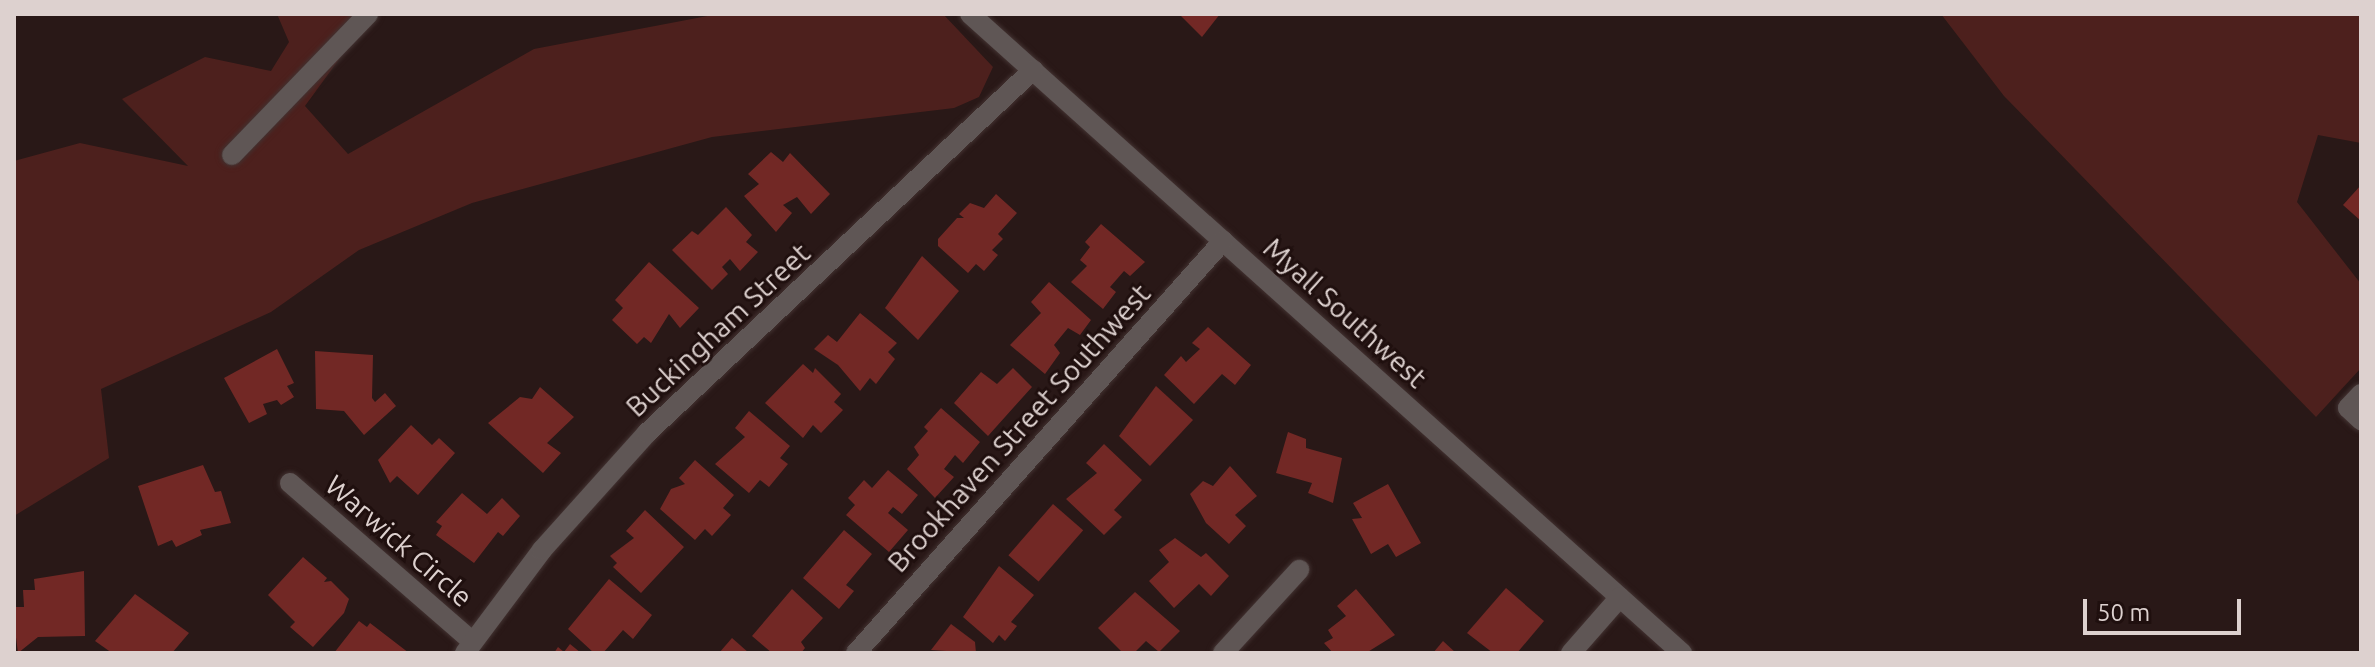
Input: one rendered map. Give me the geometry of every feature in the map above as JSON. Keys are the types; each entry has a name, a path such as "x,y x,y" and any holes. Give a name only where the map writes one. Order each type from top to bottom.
{"street":[{"path":"232,155 368,14"},
{"name":"Myall Southwest","path":"970,14 1682,653"},
{"name":"Buckingham Street","path":"469,647 542,550 647,433 1033,70"},
{"name":"Brookhaven Street Southwest","path":"856,653 1223,241"},
{"path":"2361,394 2348,408 2361,420"},
{"name":"Warwick Circle","path":"290,483 469,647"},
{"path":"1223,653 1299,570"},
{"path":"1571,653 1620,597"}],"shaded area":[{"path":"277,14 372,14 305,106 348,154 534,49 718,14 943,14 993,67 979,97 954,108 712,137 472,203 359,250 271,312 101,389 109,458 14,516 14,161 80,143 188,166 122,99 205,57 271,71 289,42"},
{"path":"1941,14 2361,14 2361,143 2318,135 2297,202 2361,284 2361,368 2316,417 2004,96"}],"building":[{"path":"1179,14 1220,14 1202,37"},
{"path":"771,152 783,162 790,153 830,194 811,214 797,197 783,205 792,213 776,232 744,196 759,184 748,174"},
{"path":"2361,185 2361,221 2343,205"},
{"path":"996,194 1017,213 998,234 1003,239 992,250 998,255 984,271 976,264 968,273 938,246 938,239 957,218 964,218 959,214 970,203 984,208"},
{"path":"726,207 752,235 746,242 758,252 740,271 730,259 722,267 728,274 712,290 672,250 692,231 698,235"},
{"path":"1101,224 1145,262 1130,276 1124,271 1110,287 1116,292 1103,309 1071,282 1087,266 1080,260 1090,247 1085,242"},
{"path":"922,256 959,291 918,340 885,308"},
{"path":"649,262 699,308 680,328 669,314 651,343 644,337 637,344 612,320 623,308 615,300"},
{"path":"1049,282 1091,320 1080,335 1068,328 1054,345 1060,353 1045,374 1010,345 1041,313 1031,302"},
{"path":"860,313 897,343 888,352 895,359 876,384 870,378 860,391 838,365 814,349 828,335 837,342"},
{"path":"1208,327 1251,365 1235,385 1222,374 1194,404 1164,375 1181,356 1186,362 1200,349 1192,343"},
{"path":"277,349 294,383 287,386 294,397 281,405 277,400 263,404 267,414 249,423 224,378"},
{"path":"315,351 373,355 372,398 375,402 385,393 396,406 364,435 344,411 316,409"},
{"path":"803,364 813,373 815,368 841,394 834,402 843,410 821,433 813,425 803,438 765,403"},
{"path":"1013,368 1032,387 988,436 954,403 981,372 997,384"},
{"path":"1156,386 1193,420 1150,466 1119,436"},
{"path":"540,387 574,417 547,443 561,453 543,473 488,423 520,397 532,399"},
{"path":"941,408 980,442 963,463 955,455 944,469 954,477 935,498 907,469 919,455 914,447 928,431 924,427"},
{"path":"749,411 790,446 780,458 788,464 769,487 760,480 749,493 715,464 745,437 735,428"},
{"path":"411,425 432,445 439,438 455,453 418,495 397,476 390,483 378,460"},
{"path":"1288,432 1306,439 1306,448 1342,458 1333,503 1308,493 1312,483 1276,473"},
{"path":"1104,444 1142,480 1114,510 1122,517 1104,535 1066,499 1097,473 1086,463"},
{"path":"695,460 734,495 723,508 731,515 712,536 705,529 695,540 660,509 671,489 685,484 679,478"},
{"path":"203,465 215,492 221,491 231,523 200,530 202,535 176,547 172,540 158,546 138,486"},
{"path":"1230,466 1257,496 1235,515 1246,526 1229,544 1206,523 1190,494 1203,481 1213,486"},
{"path":"888,470 918,495 902,514 893,507 888,513 908,530 889,552 846,515 855,505 848,498 864,480 872,488"},
{"path":"1388,484 1421,543 1396,557 1388,544 1371,554 1352,519 1362,518 1353,503"},
{"path":"462,493 487,514 502,498 520,516 503,536 498,532 474,563 436,535 442,526 436,522"},
{"path":"1053,504 1083,530 1039,582 1008,555"},
{"path":"645,510 684,547 641,593 613,567 617,563 610,556 634,538 626,531"},
{"path":"844,530 872,554 846,585 854,591 839,609 803,578"},
{"path":"1175,538 1201,557 1206,553 1229,576 1211,596 1199,584 1174,608 1149,581 1169,562 1159,550"},
{"path":"303,557 327,578 324,582 331,581 349,599 344,613 313,647 290,627 295,622 268,595"},
{"path":"999,566 1034,595 1011,622 1017,626 1005,641 999,635 993,643 963,617"},
{"path":"84,571 85,636 38,637 18,653 14,622 16,607 24,607 23,590 35,590 34,579"},
{"path":"609,579 652,615 633,639 623,630 603,653 594,653 568,629"},
{"path":"1506,588 1544,621 1517,653 1493,653 1467,633"},
{"path":"792,589 823,618 801,642 805,648 801,653 772,653 752,636"},
{"path":"1356,589 1395,635 1366,653 1333,653 1324,643 1333,638 1328,630 1346,616 1337,606"},
{"path":"1135,592 1180,631 1159,652 1146,641 1134,653 1123,653 1098,628"},
{"path":"135,594 189,633 172,653 112,653 95,641"},
{"path":"359,621 367,627 370,623 409,653 334,653"},
{"path":"951,624 975,642 976,653 931,650"},
{"path":"732,638 749,653 719,653"},
{"path":"1443,641 1456,653 1433,653"},
{"path":"570,644 581,653 554,653 558,647 564,652"}]}
